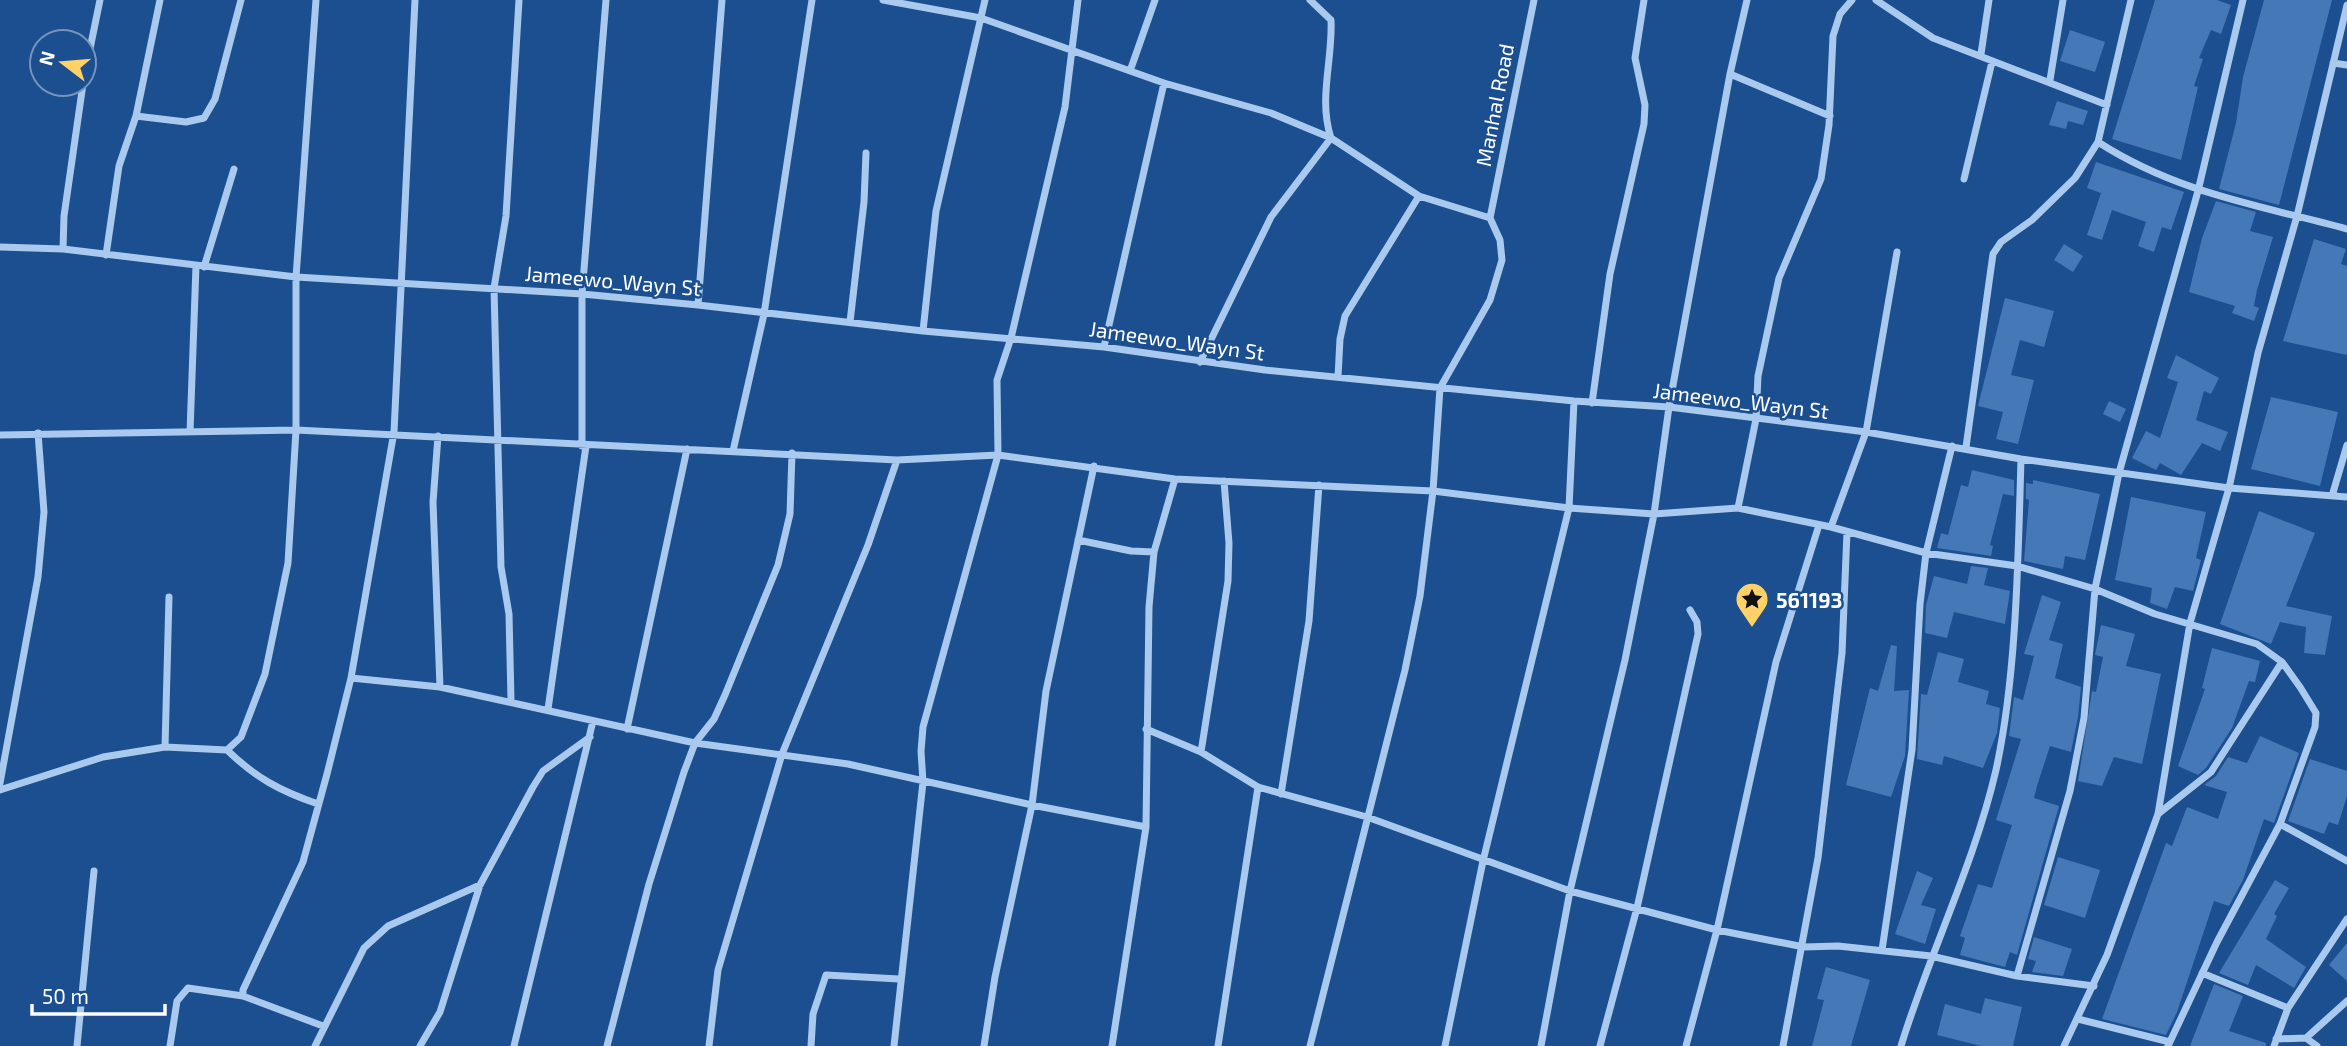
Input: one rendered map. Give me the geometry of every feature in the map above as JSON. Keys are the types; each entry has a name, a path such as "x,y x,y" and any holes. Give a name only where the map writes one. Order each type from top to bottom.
{"street":[{"path":"94,28 100,0"},
{"path":"106,255 119,166 136,116 160,0"},
{"path":"136,116 186,122 204,118 215,99 241,0"},
{"path":"227,750 241,737 265,674 288,564 296,429 296,277 316,0"},
{"path":"243,996 243,990 303,862 351,678 394,432 415,0"},
{"path":"511,700 509,614 501,567 494,288 506,216 519,0"},
{"path":"548,709 584,446 582,294 606,0"},
{"path":"698,305 722,0"},
{"path":"733,451 764,314 812,0"},
{"path":"883,0 929,3 981,18 1164,83 1271,113 1331,138 1419,196 1490,218 1500,240 1503,261 1490,300 1440,388 1433,491 1420,596 1310,1046"},
{"path":"923,331 936,211 985,0"},
{"path":"894,1046 899,979 923,782 923,727 999,455 997,380 1011,338 1065,107 1070,48 1078,0"},
{"path":"1130,71 1155,0"},
{"path":"1310,0 1331,20 1332,43 1324,109 1331,138"},
{"name":"Manhal Road","path":"1490,218 1534,0"},
{"path":"1592,403 1610,274 1644,124 1645,104 1635,58 1644,0"},
{"path":"1541,1046 1570,891 1626,660 1730,74 1747,0"},
{"path":"1738,508 1756,419 1758,376 1779,278 1821,179 1830,116 1833,36 1840,15 1852,0"},
{"path":"1876,0 1923,33 1981,54 1992,61 2050,80 2107,105"},
{"path":"1981,54 1989,0"},
{"path":"2050,80 2063,0"},
{"path":"1966,447 1993,254 2001,242 2032,220 2075,178 2098,142 2132,0"},
{"path":"2017,976 2070,791 2084,718 2095,589 2119,473 2198,191 2243,0"},
{"path":"2064,1046 2094,986 2135,885 2158,814 2190,624 2229,488 2258,353 2297,216 2347,5"},
{"path":"1964,179 1992,61"},
{"path":"2333,63 2347,65"},
{"path":"1730,74 1830,116"},
{"path":"1104,347 1164,83"},
{"path":"63,249 64,216 81,98"},
{"path":"1200,362 1271,217 1331,138"},
{"path":"2098,142 2135,165 2198,191 2347,229"},
{"path":"850,322 864,202 866,153"},
{"path":"190,432 200,267 234,169"},
{"path":"1338,377 1339,339 1345,316 1419,196"},
{"name":"Jameewo_Wayn St","path":"0,247 63,249 296,277 582,294 698,305 923,331 1104,347 1200,362 1440,388 1592,403 1670,407 1866,432 1966,447 2021,459 2229,488 2347,497"},
{"path":"1831,527 1866,432 1897,252"},
{"path":"1445,1046 1483,861 1569,508 1574,401"},
{"path":"0,435 296,429 499,438 584,446 792,453 897,460 999,455 1175,479 1433,491 1569,508 1654,514 1738,508 1831,527 1926,553 2017,566 2095,589 2155,614 2257,644 2281,662 2317,719 2280,824 2202,973 2169,1044 2078,1019"},
{"path":"0,783 38,577 44,512 38,433"},
{"path":"438,436 433,502 440,687"},
{"path":"2332,496 2347,445"},
{"path":"1882,950 1912,750 1920,604 1926,553 1952,446"},
{"path":"627,729 687,449"},
{"path":"607,1046 649,884 695,743 714,719 778,565 790,514 792,453"},
{"path":"1901,1046 1974,842 1995,771 2005,721 2017,566 2021,459"},
{"path":"709,1046 718,970 782,754 868,545 897,460"},
{"path":"984,1046 995,976 1032,805 1046,691 1094,466"},
{"path":"1112,1046 1146,827 1146,729 1154,552 1175,479"},
{"path":"1201,752 1228,581 1229,543 1224,481"},
{"path":"1281,794 1309,621 1319,485"},
{"path":"1686,1046 1717,930 1776,662 1819,525"},
{"path":"1783,1046 1804,947 1818,858 1842,653 1847,532"},
{"path":"1078,540 1131,551 1154,552"},
{"path":"165,747 169,597"},
{"path":"1600,1046 1637,908 1698,634 1697,622 1690,610"},
{"path":"2158,814 2211,772 2281,662"},
{"path":"351,678 440,687 511,700 695,743 848,764 1146,827"},
{"path":"514,1046 593,721"},
{"path":"1146,729 1201,752 1258,787 1367,817 1570,891 1717,930 1804,947 1838,946 1931,956 2017,976 2094,986"},
{"path":"420,1046 440,1012 480,885 543,771 590,737"},
{"path":"0,790 103,757 165,747 227,750 251,774 288,794 318,804"},
{"path":"1218,1046 1258,787"},
{"path":"2280,824 2347,861"},
{"path":"77,1046 94,871"},
{"path":"315,1046 364,948 375,936 388,926 480,885"},
{"path":"2347,919 2288,1008 2275,1043 2306,1038 2347,1001"},
{"path":"2202,973 2288,1008"},
{"path":"811,1046 813,1014 826,975 899,979"},
{"path":"170,1046 177,1001 188,988 243,996 323,1026"},
{"path":"2306,1038 2317,1046"}],"building":[{"path":"2155,0 2217,0 2231,5 2221,34 2211,30 2199,58 2203,59 2194,86 2198,87 2181,160 2112,139"},
{"path":"2264,0 2332,0 2279,205 2219,189 2236,123 2243,77"},
{"path":"2070,30 2105,42 2095,72 2060,61"},
{"path":"2057,101 2088,111 2083,125 2068,121 2066,129 2049,125"},
{"path":"2096,162 2184,192 2171,230 2162,227 2154,252 2138,246 2146,222 2112,210 2102,240 2087,235 2101,193 2087,188"},
{"path":"2216,201 2256,212 2250,231 2273,237 2257,290 2254,306 2259,308 2254,321 2232,313 2235,306 2189,292 2202,238"},
{"path":"2314,239 2346,249 2341,264 2347,266 2347,355 2283,341"},
{"path":"2064,244 2083,256 2073,272 2054,260"},
{"path":"2005,298 2054,311 2044,347 2020,340 2011,375 2034,380 2018,444 1996,439 2003,412 1978,406"},
{"path":"2176,355 2219,378 2211,394 2204,391 2196,420 2228,432 2220,451 2202,443 2181,475 2160,463 2156,470 2132,458 2146,431 2160,438 2178,382 2167,378"},
{"path":"2271,397 2338,412 2320,486 2251,469"},
{"path":"2109,401 2126,409 2120,422 2103,414"},
{"path":"1972,470 2014,480 2014,496 2003,494 1990,545 1993,546 1991,556 1937,548 1941,533 1948,535 1961,485 1968,487"},
{"path":"2033,480 2100,494 2085,560 2065,556 2063,569 2024,561 2029,500 2026,499 2026,483 2033,484"},
{"path":"2131,497 2206,512 2196,558 2201,560 2193,591 2175,587 2167,609 2150,603 2152,588 2115,580"},
{"path":"2259,511 2315,533 2286,606 2332,616 2325,655 2304,653 2306,627 2280,622 2271,644 2220,624"},
{"path":"1971,566 1988,568 1984,585 2010,591 2005,624 1954,612 1947,638 1925,633 1926,605 1934,576 1967,584"},
{"path":"2042,595 2061,602 2049,640 2063,644 2055,678 2081,687 2071,752 2050,746 2037,786 2034,798 2059,806 2017,955 2010,952 2005,967 1960,955 1965,938 1960,936 1978,884 1992,888 2012,825 1996,820 2021,739 2009,736 2014,697 2023,700 2034,656 2024,654"},
{"path":"2101,625 2135,634 2126,666 2161,674 2142,764 2114,757 2102,786 2078,781 2092,691 2096,692 2103,657 2095,655"},
{"path":"1891,645 1897,646 1894,691 1909,690 1905,756 1891,797 1846,785 1870,688 1878,691"},
{"path":"2212,648 2260,661 2255,682 2249,681 2232,728 2206,768 2198,775 2178,766 2205,689 2202,688"},
{"path":"1938,652 1964,659 1958,682 1989,691 1986,704 2000,708 1997,733 1983,768 1944,756 1942,765 1917,759 1921,694 1927,695"},
{"path":"2260,736 2299,753 2274,823 2264,819 2243,880 2229,906 2214,901 2177,1012 2166,1035 2102,1019 2166,843 2172,846 2187,807 2218,819 2227,792 2204,785 2216,776 2228,757 2247,763"},
{"path":"2310,759 2347,771 2347,796 2338,825 2329,822 2324,834 2288,821"},
{"path":"2058,857 2100,870 2085,918 2044,905"},
{"path":"1917,871 1933,878 1921,905 1936,909 1925,944 1895,934"},
{"path":"2275,880 2289,888 2274,914 2277,916 2266,939 2306,967 2294,988 2256,965 2248,985 2219,973"},
{"path":"2034,937 2072,949 2063,976 2032,972 2036,961 2028,959"},
{"path":"2347,943 2347,981 2329,965"},
{"path":"1826,967 1870,980 1851,1046 1812,1046 1824,1000 1817,999"},
{"path":"2214,984 2243,996 2229,1031 2266,1043 2266,1046 2190,1046"},
{"path":"1985,998 2022,1007 2013,1046 1981,1046 1937,1035 1945,1004 1981,1014"}],"place":[{"name":"561193","path":"1752,629"}]}
